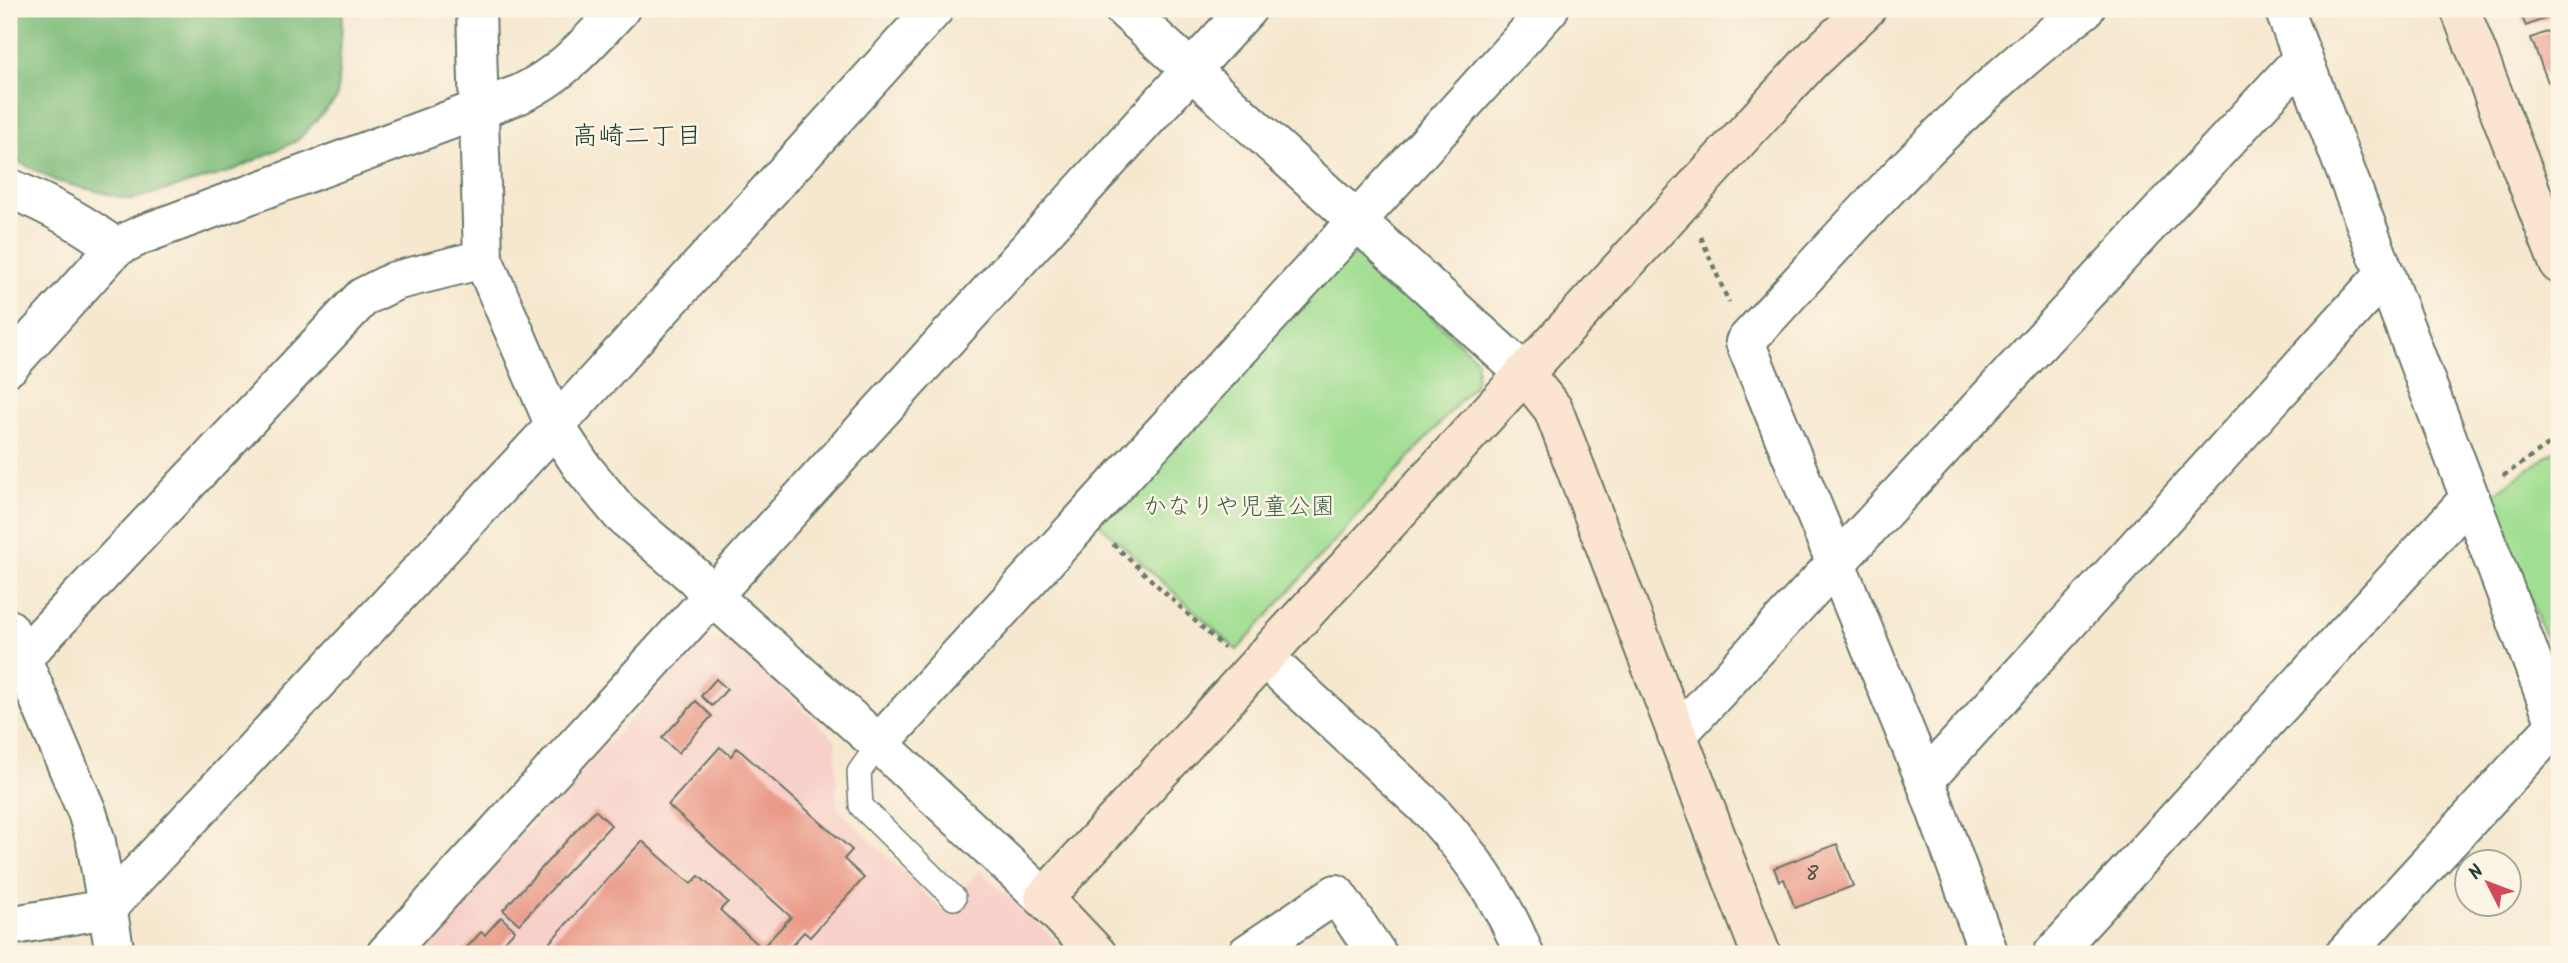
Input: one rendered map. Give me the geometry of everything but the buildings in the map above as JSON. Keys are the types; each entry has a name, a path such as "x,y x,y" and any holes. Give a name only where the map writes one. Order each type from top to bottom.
{"street":[{"path":"476,9 483,259 555,426 583,468 621,514 695,577 712,596 879,744 1044,898 1097,954"},
{"path":"9,366 115,248 142,235 520,94 545,82 568,64 620,9"},
{"path":"9,926 106,909 555,426 934,9"},
{"path":"1124,9 1524,373 1552,409 1761,954"},
{"path":"386,954 1247,9"},
{"path":"879,744 1549,9"},
{"path":"1044,898 1248,656 1524,373 1810,62 1866,9"},
{"path":"1989,954 1925,780 1745,342 1973,102 2047,37 2085,9"},
{"path":"2284,9 2558,728 2345,954"},
{"path":"2460,9 2559,264"},
{"path":"1677,736 2303,58"},
{"path":"9,188 51,206 115,248"},
{"path":"114,954 96,842 87,812 16,643 363,297 395,281 483,259"},
{"path":"1925,780 2385,274"},
{"path":"2053,954 2470,498"},
{"path":"1248,656 1432,811 1456,838 1511,921 1524,954"},
{"path":"1247,954 1336,894 1377,954"}],"lane":[{"path":"879,744 859,772 861,806 954,898"}],"path":[{"path":"1696,227 1745,342"},
{"path":"2470,498 2559,438"},
{"path":"1084,517 1248,656"}],"shaded area":[{"path":"727,639 836,740 837,808 942,910 979,870 1067,954 411,954 700,644"}],"green space":[{"path":"9,9 343,9 337,98 297,141 229,172 131,200 56,181 9,157"},
{"name":"かなりや児童公園","path":"1367,255 1477,360 1476,383 1237,650 1098,523 1343,256"},
{"path":"2559,448 2559,673 2490,496"}],"district":[{"name":"高崎二丁目","path":"637,137"}]}
